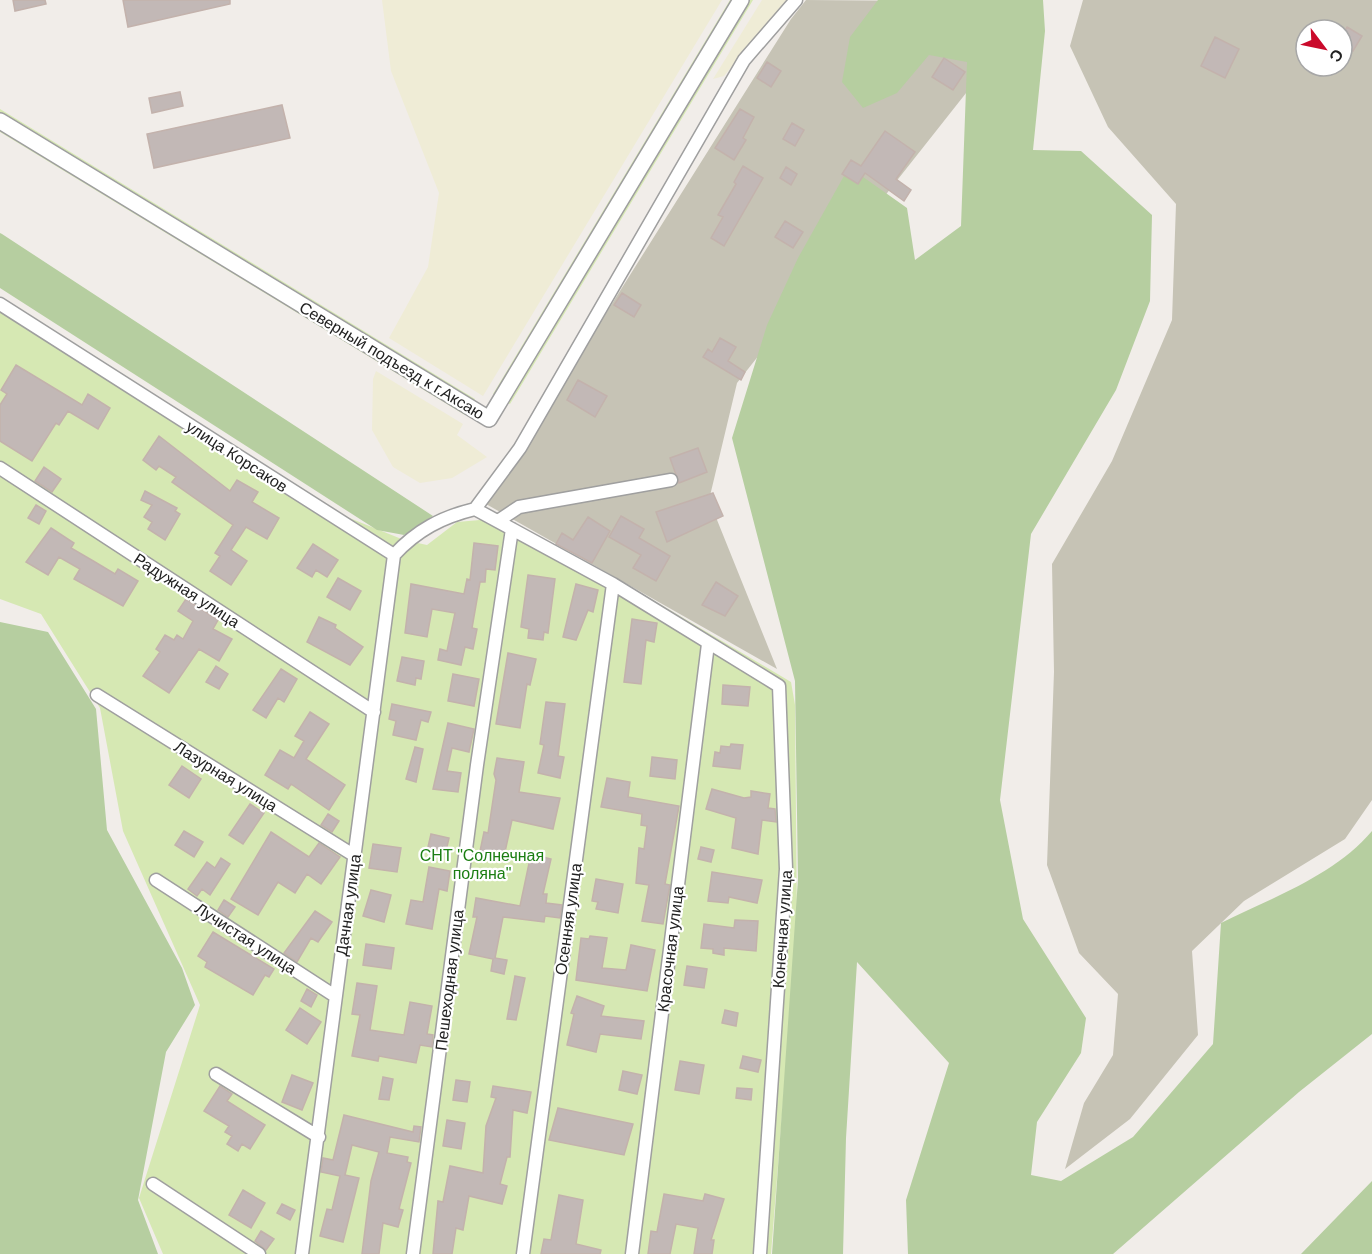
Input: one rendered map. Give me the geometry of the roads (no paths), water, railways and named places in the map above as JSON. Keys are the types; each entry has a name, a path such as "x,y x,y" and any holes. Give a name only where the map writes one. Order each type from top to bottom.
{"street":[{"name":"Северный подъезд к г.Аксаю","path":"0,121 489,419 741,0"},
{"path":"394,555 420,531 450,515 475,509 520,448 744,60 796,0"},
{"name":"улица Корсаков","path":"0,304 394,555"},
{"name":"Радужная улица","path":"0,468 374,712"},
{"path":"498,521 519,507 671,480"},
{"path":"475,509 613,584 708,644"},
{"name":"Пешеходная улица","path":"412,1254 477,765 512,529"},
{"name":"Дачная улица","path":"302,1254 394,555"},
{"name":"Осенняя улица","path":"523,1254 613,584"},
{"name":"Красочная улица","path":"632,1254 708,644"},
{"name":"Конечная улица","path":"708,644 779,686 786,869 760,1254"},
{"name":"Лазурная улица","path":"97,695 354,856"},
{"name":"Лучистая улица","path":"156,880 335,996"},
{"path":"216,1074 318,1137"},
{"path":"153,1184 259,1254"}],"park label":[{"name":"СНТ \"Солнечная поляна\"","path":"482,864"}]}
